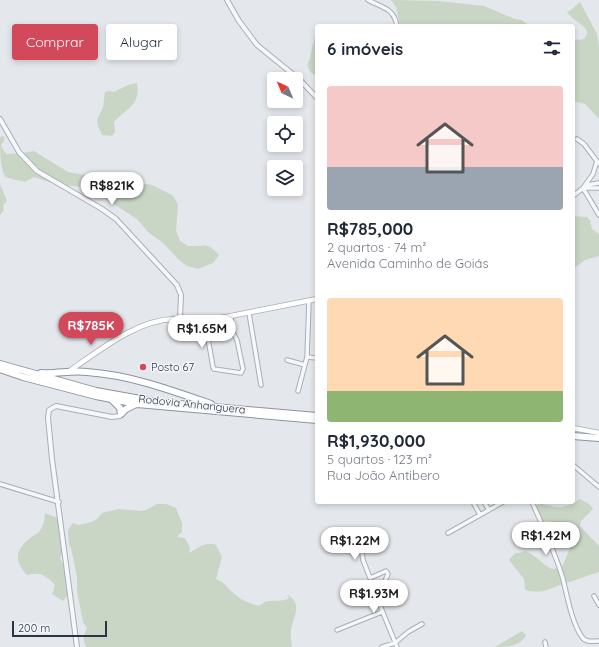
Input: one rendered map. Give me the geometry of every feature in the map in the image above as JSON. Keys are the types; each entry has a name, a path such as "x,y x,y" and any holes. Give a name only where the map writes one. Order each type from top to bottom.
{"highway":[{"name":"Rodovia Anhanguera","path":"0,364 96,391 149,401 315,416"},
{"name":"Rodovia Anhanguera","path":"0,370 23,378 137,404 315,420"},
{"path":"28,372 48,374 88,372 142,382 220,408"},
{"path":"110,399 120,408 121,414"},
{"path":"121,414 126,408 137,404"},
{"path":"575,433 599,434"},
{"path":"575,436 599,438"}],"main road":[{"path":"66,373 146,324 172,319 180,319 187,323 205,322 315,300"},
{"path":"575,428 599,434"}],"street":[{"path":"226,0 239,21 257,45 300,80 315,96"},
{"path":"368,0 392,13 395,17 397,24"},
{"path":"0,118 19,152 37,171 102,209 116,219 177,285 181,295 180,319"},
{"path":"576,139 584,144 598,163 593,174 583,188"},
{"path":"575,194 592,183 599,183"},
{"path":"583,188 599,188"},
{"path":"583,188 599,215"},
{"path":"298,391 307,357 309,301"},
{"path":"248,313 261,385"},
{"path":"205,322 214,369 241,373 243,369 237,340 232,331 231,317"},
{"path":"307,357 315,358"},
{"path":"287,360 305,365"},
{"path":"77,647 48,418 49,410 56,406 102,416 117,416 121,414"},
{"path":"575,467 599,487"},
{"path":"0,484 59,502"},
{"path":"474,504 480,515"},
{"path":"485,504 489,510"},
{"path":"448,533 500,504"},
{"path":"533,504 557,561 570,606 582,638 587,641 599,641"},
{"path":"360,539 363,560 370,578 386,571 388,574 380,593 379,603 397,647"},
{"path":"594,596 599,605"},
{"path":"337,630 382,612"},
{"path":"382,647 395,643 408,632 422,624"},
{"path":"545,642 546,647"}],"green space":[{"path":"391,0 438,1 484,6 515,19 522,20 527,24 400,24 396,7"},
{"path":"580,2 597,34 599,47 599,119 585,104 575,102 575,39 585,38 587,31 567,12"},
{"path":"315,39 315,75 310,72 308,64"},
{"path":"137,83 138,90 135,101 132,106 114,122 115,132 112,136 102,135 97,120 103,107 105,92 114,92 128,85"},
{"path":"4,136 4,141 1,145 7,154 34,151 68,172 109,179 129,185 152,185 172,195 178,204 176,231 180,241 188,246 205,245 211,247 219,255 213,263 198,269 187,266 179,260 163,243 148,232 137,219 86,187 58,185 34,177 25,182 6,177 1,164 0,152 0,137"},
{"path":"0,184 7,201 3,205 4,210 0,215"},
{"path":"575,216 587,217 590,220 592,229 599,234 599,256 585,260 575,268"},
{"path":"580,499 589,504 593,509 581,521 580,526 599,546 599,572 546,590 536,592 525,590 524,579 509,560 515,553 525,551 552,569 558,568 563,565 573,540 571,536 554,522 543,521 536,512 536,507 538,504 543,504 564,507 575,504 575,502"},
{"path":"157,504 166,504 176,508 182,523 182,532 177,537 185,538 190,548 189,553 205,544 216,545 222,557 216,579 223,583 237,596 247,602 259,606 268,601 280,601 289,598 287,594 294,601 296,605 296,612 291,630 292,647 86,647 84,637 87,628 83,622 81,612 77,591 77,577 71,548 69,545 68,530 73,523 78,525 92,522 102,513 119,509 141,511"},
{"path":"45,513 58,518 63,553 60,558 67,573 68,595 63,601 52,594 55,585 51,580 40,574 27,575 18,560 21,547 41,529"},
{"path":"522,631 526,635 520,642 512,646 495,647"}],"place":[{"name":"Posto 67","path":"143,367"}]}
